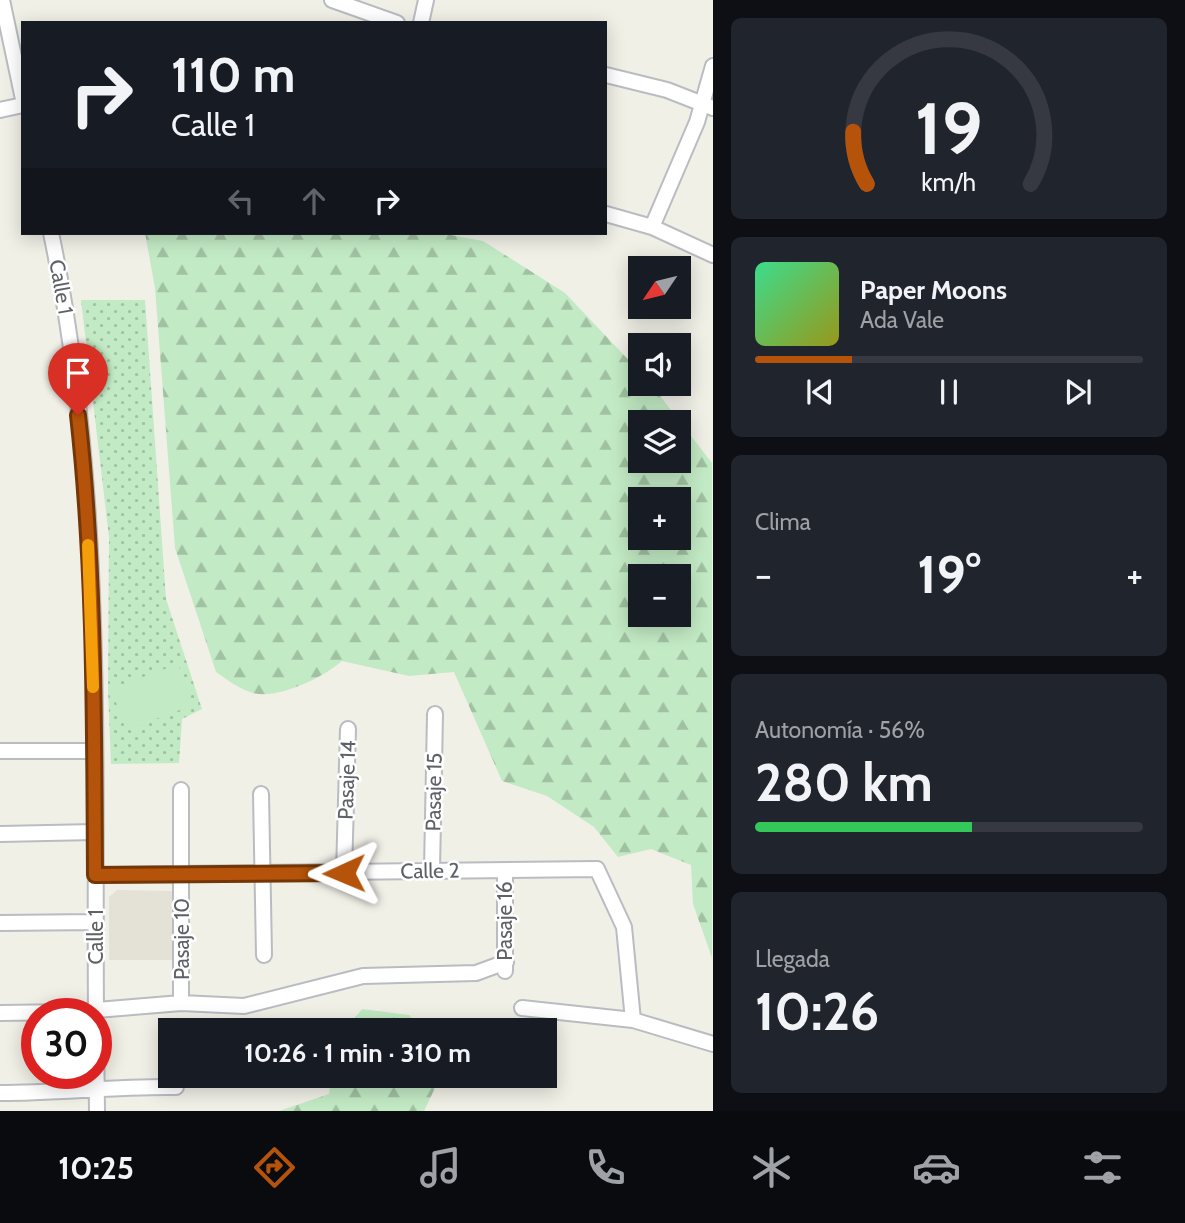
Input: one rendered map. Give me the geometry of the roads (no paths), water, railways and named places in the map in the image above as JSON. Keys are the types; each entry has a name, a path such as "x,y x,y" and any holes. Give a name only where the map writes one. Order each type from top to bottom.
{"street":[{"path":"2,0 21,90"},
{"path":"332,0 391,21"},
{"path":"421,21 426,0"},
{"path":"652,227 708,106 712,66"},
{"path":"607,75 667,90 708,106"},
{"path":"0,110 21,105"},
{"path":"607,215 652,227 712,254"},
{"name":"Calle 1","path":"51,235 67,320 81,449 90,589 96,998"},
{"name":"Pasaje 15","path":"432,870 435,714"},
{"name":"Pasaje 14","path":"344,873 348,729"},
{"path":"0,751 94,751"},
{"name":"Pasaje 10","path":"181,790 181,1003"},
{"path":"261,794 264,955"},
{"path":"0,834 95,832"},
{"name":"Calle 2","path":"95,875 597,869 624,927 633,1020"},
{"name":"Pasaje 16","path":"181,1003 244,1006 363,975 476,973 505,967 505,871"},
{"path":"0,923 95,922"},
{"path":"112,1009 181,1003"},
{"path":"522,1008 633,1020 712,1044"},
{"path":"0,1013 21,1013"},
{"path":"112,1087 158,1087"},
{"path":"0,1093 75,1093 97,1089 97,1111"}]}
